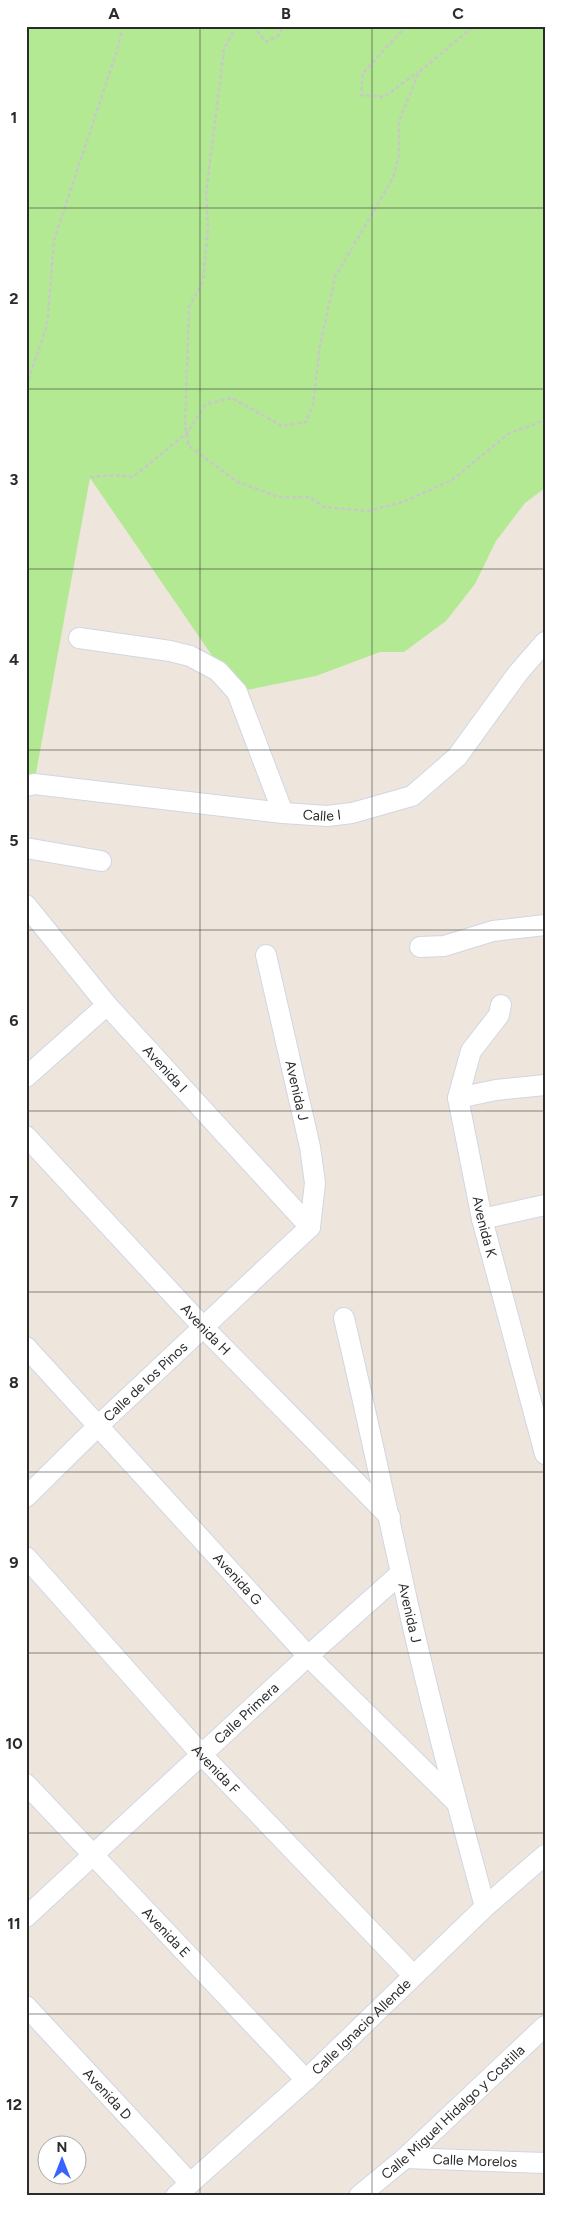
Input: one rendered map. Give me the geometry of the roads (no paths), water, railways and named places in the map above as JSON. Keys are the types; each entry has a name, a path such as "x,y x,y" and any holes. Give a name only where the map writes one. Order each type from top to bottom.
{"street":[{"path":"79,638 170,651 190,656 218,671 237,692 283,813"},
{"name":"Calle I","path":"26,786 34,784 283,813 327,816 352,813 412,796 457,757 507,687 545,642"},
{"path":"26,848 101,861"},
{"name":"Avenida I","path":"26,905 107,1005 310,1227"},
{"path":"420,947 444,946 493,932 545,925"},
{"name":"Avenida J","path":"266,955 310,1147 315,1184 310,1227"},
{"path":"26,1077 107,1005"},
{"name":"Avenida K","path":"501,1005 499,1015 471,1051 458,1098 482,1219 545,1454"},
{"path":"458,1098 496,1090 545,1085"},
{"name":"Avenida H","path":"26,1136 204,1328 390,1517"},
{"path":"482,1219 545,1205"},
{"name":"Calle de los Pinos","path":"26,1497 98,1426 310,1227"},
{"name":"Avenida J","path":"344,1318 401,1573 457,1803 485,1907"},
{"name":"Avenida G","path":"26,1347 308,1656 457,1803"},
{"name":"Avenida F","path":"26,1557 202,1754 413,1976"},
{"name":"Calle Primera","path":"26,1917 308,1656 401,1573"},
{"name":"Avenida E","path":"26,1784 92,1856 306,2080"},
{"name":"Calle Ignacio Allende","path":"183,2189 306,2080 485,1907 545,1855"},
{"name":"Avenida D","path":"26,2006 183,2189"},
{"name":"Calle Miguel Hidalgo y Costilla","path":"359,2196 404,2158 545,2026"},
{"name":"Calle Morelos","path":"404,2158 545,2163"}]}
